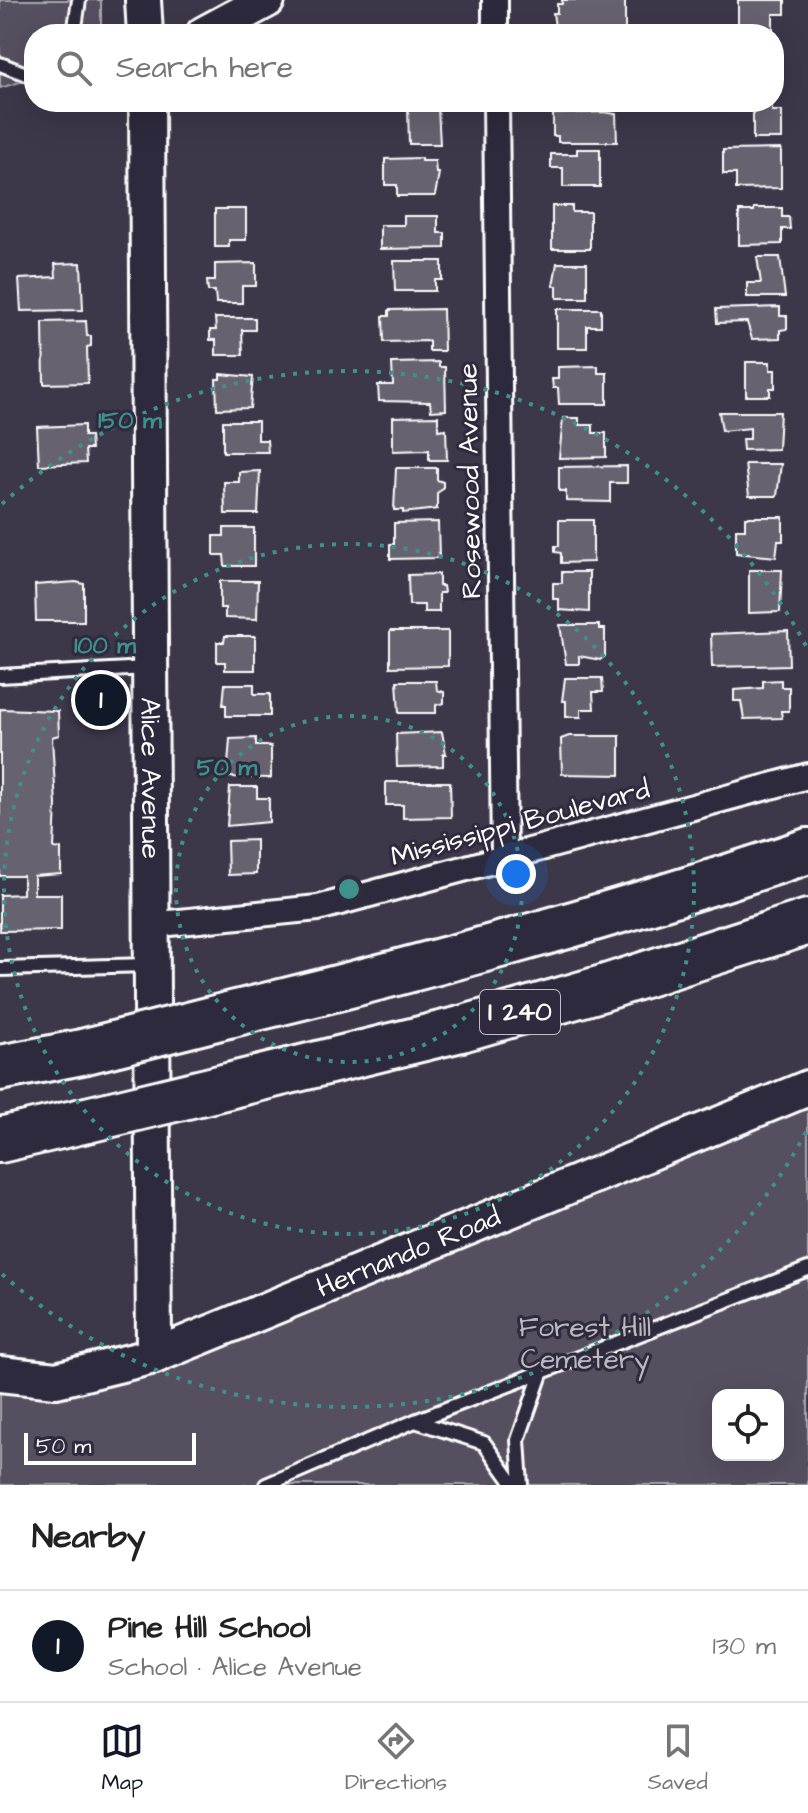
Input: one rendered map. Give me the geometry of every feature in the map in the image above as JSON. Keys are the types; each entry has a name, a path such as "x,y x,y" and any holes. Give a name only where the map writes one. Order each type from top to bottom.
{"highway":[{"name":"I 240","path":"0,1068 82,1052 376,980 643,905 808,851"},
{"name":"I 240","path":"0,1140 476,1025 808,922"}],"street":[{"path":"143,0 144,24"},
{"path":"223,24 267,0"},
{"path":"495,0 495,24"},
{"name":"Alice Avenue","path":"147,112 154,1356"},
{"name":"Rosewood Avenue","path":"496,112 504,859"},
{"name":"Mississippi Boulevard","path":"150,925 318,908 808,776"},
{"name":"Hernando Road","path":"0,1374 56,1380 154,1356 808,1088"}],"lane":[{"path":"75,24 79,0"},
{"path":"0,64 24,73"},
{"path":"0,676 150,668"},
{"path":"0,969 151,965"},
{"path":"266,1485 415,1421 808,1269"},
{"path":"521,1485 518,1440 541,1374"},
{"path":"415,1421 484,1443 514,1485"}],"green space":[{"path":"0,0 101,0 101,24 24,24 24,81 0,88"},
{"name":"Forest Hill Cemetery","path":"808,1099 808,1485 0,1485 0,1379 101,1387"}],"building":[{"path":"562,0 625,0 625,24 555,24 553,13 557,13 557,4 562,4"},
{"path":"738,0 785,0 785,14 773,14 773,24 738,24"},
{"path":"408,112 438,112 440,144 409,144"},
{"path":"753,112 782,112 782,139 753,139"},
{"path":"553,114 616,114 617,142 558,142 558,136 553,136"},
{"path":"577,149 600,149 600,187 563,187 563,168 551,168 551,154 577,154"},
{"path":"781,149 781,188 736,189 736,174 723,174 723,150"},
{"path":"421,158 421,161 435,161 436,173 439,173 435,196 397,196 397,185 385,185 385,159"},
{"path":"552,206 572,206 572,212 590,212 590,249 552,249"},
{"path":"754,208 782,208 782,217 789,217 790,229 782,229 782,244 739,245 739,211 754,211"},
{"path":"215,209 246,209 246,240 229,240 229,247 215,247"},
{"path":"404,216 438,216 438,233 445,233 445,248 380,249 380,225 404,225"},
{"path":"757,257 780,257 785,297 747,297 747,283 761,283"},
{"path":"394,261 442,261 442,280 435,280 435,291 395,291"},
{"path":"81,263 83,310 21,311 19,279 56,277 55,264"},
{"path":"256,263 256,286 242,286 242,303 216,303 215,291 208,291 207,281 215,281 215,264"},
{"path":"557,263 587,263 587,298 557,298 557,286 553,286"},
{"path":"780,307 780,316 787,316 787,329 780,330 780,338 752,339 747,322 717,323 716,309"},
{"path":"443,309 444,351 429,351 429,341 384,342 383,316 389,316 389,310"},
{"path":"557,309 601,309 601,326 587,326 587,348 557,348"},
{"path":"215,318 255,318 255,330 242,330 243,355 216,355 216,340 210,340 210,330 216,330"},
{"path":"86,321 87,336 91,336 91,346 87,347 88,383 44,384 43,322"},
{"path":"439,362 439,367 445,367 446,410 431,411 430,402 379,401 378,385 393,385 392,363"},
{"path":"746,362 770,362 770,370 775,370 775,388 770,388 770,396 746,396"},
{"path":"598,366 598,373 607,373 607,404 559,404 558,388 553,388 552,379 558,379 558,367"},
{"path":"220,374 253,377 250,408 217,409 216,379 220,379"},
{"path":"719,412 780,412 778,449 743,450 742,439 750,439 750,428 722,431"},
{"path":"438,416 438,430 446,429 447,460 429,460 429,450 393,451 393,417"},
{"path":"563,418 579,418 579,425 593,425 593,433 606,433 606,457 559,458"},
{"path":"223,421 258,421 258,440 267,440 268,452 223,452"},
{"path":"84,425 84,436 90,436 91,449 85,449 86,463 39,465 37,427"},
{"path":"745,464 781,464 777,496 749,496"},
{"path":"627,466 627,483 610,483 610,502 566,501 566,491 559,491 559,467"},
{"path":"396,468 437,468 437,480 443,482 443,489 437,493 437,509 403,513 403,510 394,510"},
{"path":"260,471 258,514 225,514 224,482 239,482 239,472"},
{"path":"745,517 783,517 783,541 778,541 776,557 736,553 736,529 745,529"},
{"path":"559,520 593,520 593,562 561,563 561,553 555,552 555,546 559,546"},
{"path":"438,522 439,558 390,559 394,523"},
{"path":"224,528 254,528 254,566 225,566 224,555 214,555 214,536 224,536"},
{"path":"749,570 782,570 780,612 749,613"},
{"path":"562,572 589,572 589,612 559,610 559,599 553,599 553,583 562,583"},
{"path":"439,574 439,586 443,586 444,593 439,593 439,612 424,612 424,605 409,605 408,575"},
{"path":"220,581 258,581 257,619 225,618 225,608 220,608"},
{"path":"84,584 84,621 36,621 35,585"},
{"path":"560,625 599,625 599,629 605,629 605,656 600,660 579,656 579,664 566,664"},
{"path":"390,631 448,631 448,666 390,667"},
{"path":"788,631 789,665 712,667 711,634"},
{"path":"225,636 255,636 255,670 225,670 225,662 217,662 217,642 224,642"},
{"path":"565,678 602,678 603,692 593,692 594,709 581,709 581,717 566,717 566,701 562,701"},
{"path":"781,680 781,687 789,687 789,711 781,711 782,718 744,719 741,701 734,701 734,690 763,688 763,681"},
{"path":"397,681 436,681 437,690 444,692 444,703 436,705 436,713 399,713"},
{"path":"225,684 254,684 254,694 270,694 270,716 226,716 226,705 223,705"},
{"path":"0,709 58,711 59,735 52,737 56,805 54,848 61,849 61,874 34,876 34,894 61,894 61,930 0,931 0,895 23,894 23,876 0,876"},
{"path":"442,732 446,754 443,754 443,766 397,767 396,734"},
{"path":"569,736 620,736 620,775 562,774 561,739"},
{"path":"256,738 256,746 271,746 271,778 227,777 230,739"},
{"path":"386,782 450,782 451,817 403,818 403,805 386,805"},
{"path":"230,787 257,787 257,798 269,798 269,822 227,826"},
{"path":"256,840 256,874 228,875 227,841"}],"place":[{"name":"Pine Hill School","path":"101,700"}]}
